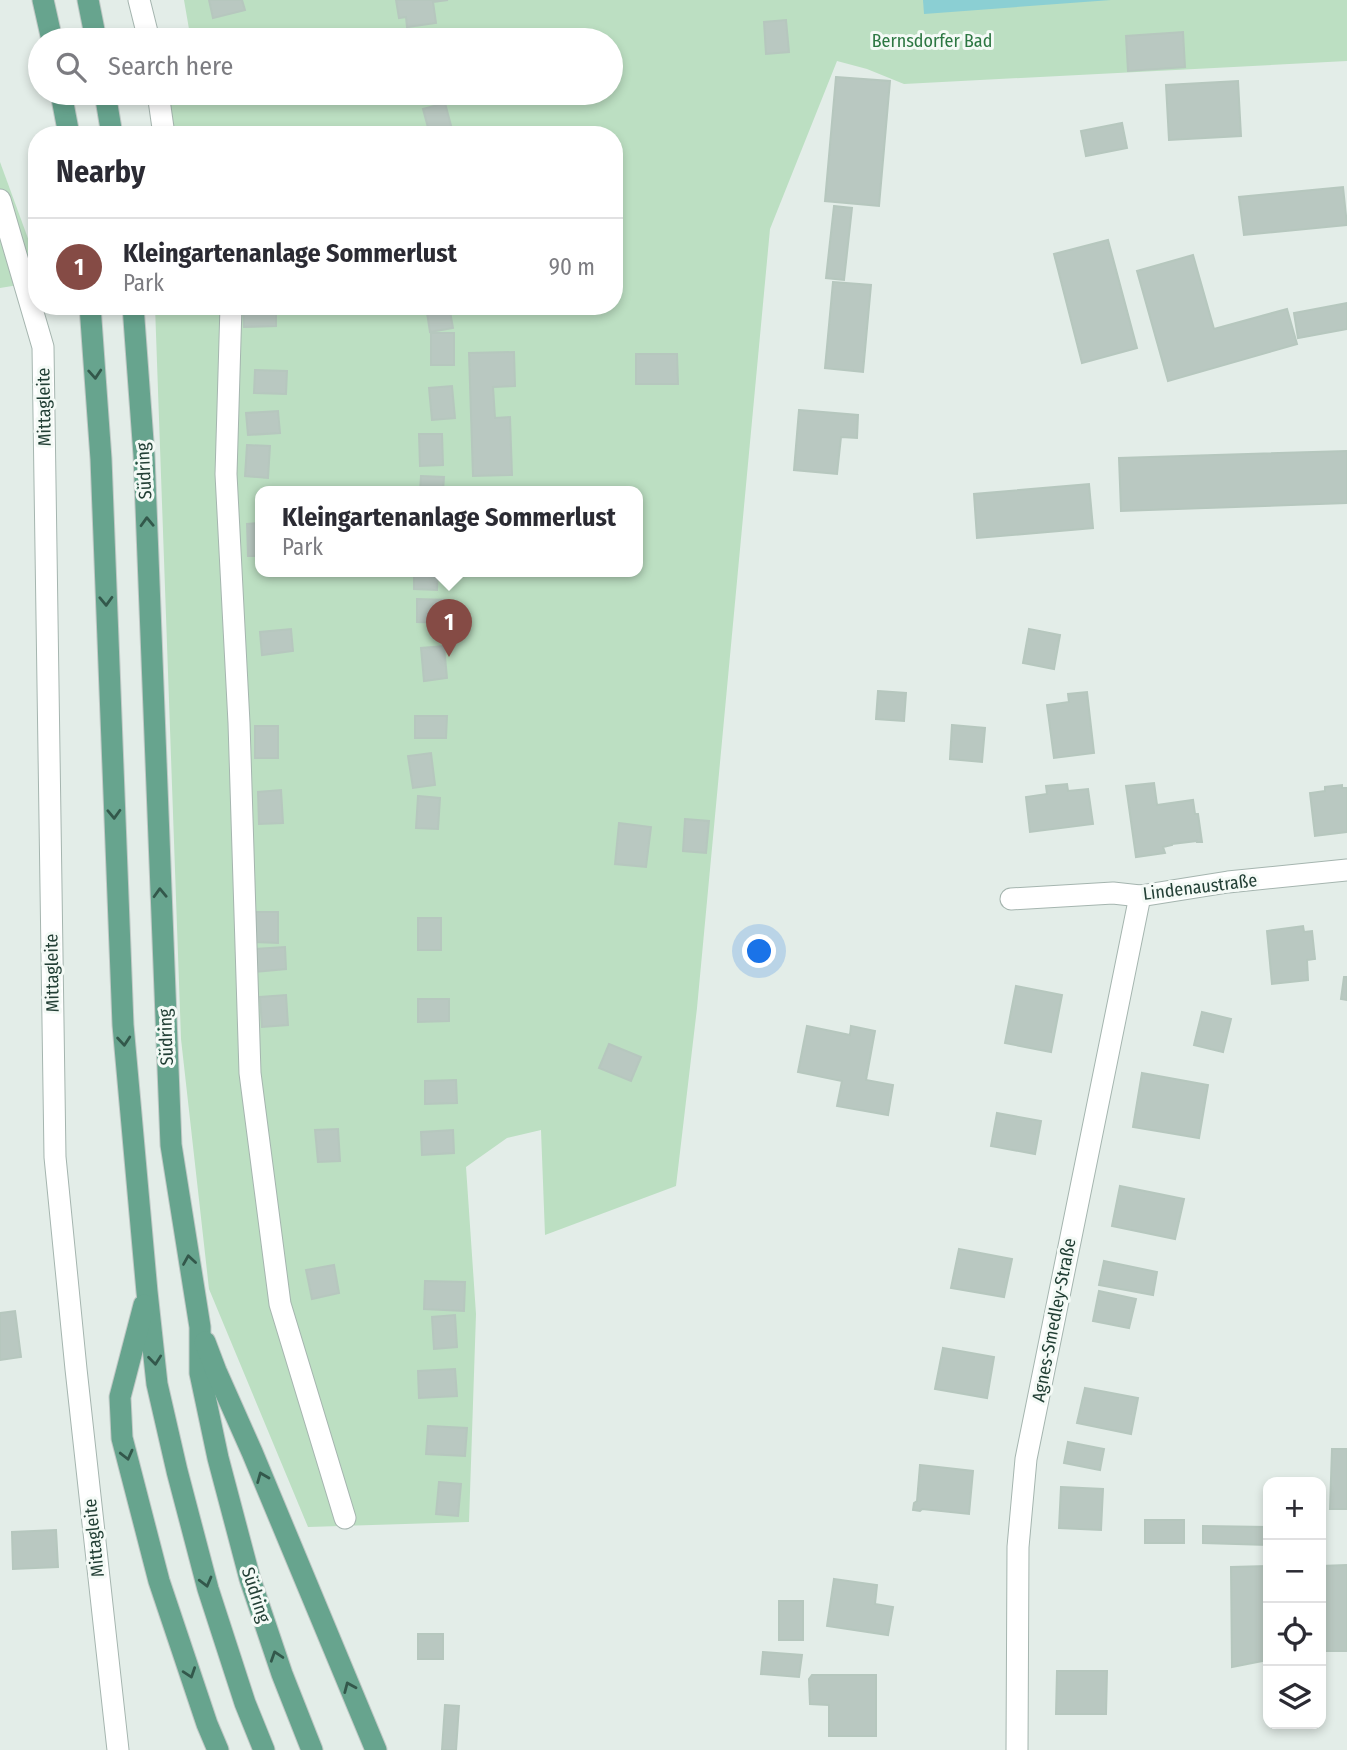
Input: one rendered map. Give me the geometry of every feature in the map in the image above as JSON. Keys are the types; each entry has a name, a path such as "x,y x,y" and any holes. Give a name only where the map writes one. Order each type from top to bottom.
{"main road":[{"path":"43,0 49,28"},
{"path":"88,0 94,28"},
{"path":"63,105 67,126"},
{"path":"107,105 110,126"},
{"path":"91,315 101,459 123,1025 157,1384 208,1589 245,1703 264,1750"},
{"name":"Südring","path":"134,315 144,454 170,1145 200,1327 200,1373 218,1458 250,1579 282,1674 312,1750"},
{"path":"147,1292 120,1397 122,1438 159,1581 218,1750"},
{"path":"200,1327 216,1371 376,1750"}],"street":[{"path":"139,0 146,28"},
{"path":"160,105 163,126"},
{"name":"Mittagleite","path":"0,200 28,296"},
{"name":"Mittagleite","path":"34,315 43,347 55,1157 118,1750"},
{"path":"231,315 226,474 239,723 250,1073 280,1304 345,1518"},
{"name":"Lindenaustraße","path":"1011,899 1140,895 1228,882 1347,870"},
{"name":"Agnes-Smedley-Straße","path":"1017,1750 1018,1547 1026,1459 1140,895"}],"green space":[{"name":"Bernsdorfer Bad","path":"184,0 1347,0 1347,61 904,84 867,69 837,61 770,229 697,1008 676,1186 545,1235 541,1130 507,1138 466,1167 476,1314 469,1522 308,1527 209,1289 181,1039 155,315 623,315 623,126 159,126 160,105 623,105 623,28 189,28"},
{"path":"0,162 28,238 28,283 0,288"}],"water":[{"path":"923,0 1111,0 924,14"}],"building":[{"path":"209,0 242,0 245,10 213,18"},
{"path":"396,0 448,0 433,2 436,23 407,27 406,17 399,18"},
{"path":"786,20 789,52 766,54 764,22"},
{"path":"1183,32 1185,67 1128,71 1126,36"},
{"path":"836,77 890,81 879,206 825,201"},
{"path":"1238,81 1241,136 1169,140 1166,85"},
{"path":"446,105 451,126 428,126 423,109"},
{"path":"1122,123 1127,148 1086,156 1081,131"},
{"path":"1343,187 1347,225 1244,235 1239,197"},
{"path":"834,206 852,208 844,280 826,278"},
{"path":"1108,240 1137,348 1082,363 1054,254"},
{"path":"1193,255 1214,329 1287,309 1297,344 1168,381 1137,271"},
{"path":"833,282 871,285 863,372 825,368"},
{"path":"1347,303 1347,329 1298,338 1294,313"},
{"path":"243,315 276,315 276,326 244,327"},
{"path":"427,315 451,315 453,328 430,332"},
{"path":"431,333 454,333 454,365 431,365"},
{"path":"514,352 515,386 493,387 495,418 510,417 512,475 473,476 469,353"},
{"path":"636,354 677,354 678,384 636,384"},
{"path":"255,370 287,371 286,394 254,393"},
{"path":"452,386 455,418 432,420 429,388"},
{"path":"799,410 858,415 857,438 841,437 837,474 794,470"},
{"path":"278,411 280,433 248,435 246,413"},
{"path":"419,434 442,434 443,465 420,466"},
{"path":"247,445 270,446 268,478 245,476"},
{"path":"1347,451 1347,503 1121,511 1119,458"},
{"path":"421,476 444,477 443,486 420,486"},
{"path":"1089,484 1093,528 977,538 974,494"},
{"path":"255,523 255,556 248,556 247,524"},
{"path":"414,577 438,577 437,590 414,589"},
{"path":"417,599 449,600 449,623 417,622"},
{"path":"291,629 293,651 262,655 260,632"},
{"path":"1029,629 1060,635 1054,669 1023,663"},
{"path":"444,646 447,678 424,681 421,648"},
{"path":"878,691 906,693 904,721 876,719"},
{"path":"1087,692 1094,753 1054,758 1047,705 1069,702 1068,694"},
{"path":"415,716 447,716 446,738 415,738"},
{"path":"952,725 985,728 982,762 950,759"},
{"path":"255,726 278,726 278,758 255,758"},
{"path":"431,753 435,785 413,788 408,756"},
{"path":"1154,783 1157,805 1193,800 1202,842 1172,844 1163,847 1165,853 1136,857 1126,786"},
{"path":"1067,784 1068,791 1088,789 1093,824 1030,832 1026,797 1047,794 1046,786"},
{"path":"1342,785 1342,788 1347,788 1347,832 1315,836 1310,793 1325,791 1325,787"},
{"path":"281,790 283,823 259,824 258,792"},
{"path":"418,796 440,798 438,829 416,828"},
{"path":"685,819 709,821 706,853 683,851"},
{"path":"619,823 651,827 646,867 615,864"},
{"path":"255,912 278,912 278,943 255,942"},
{"path":"418,918 441,918 441,950 418,950"},
{"path":"1303,926 1304,932 1312,931 1315,959 1307,960 1308,980 1272,984 1267,931"},
{"path":"285,947 286,969 255,972 253,949"},
{"path":"1344,977 1347,977 1347,1000 1341,999"},
{"path":"1016,986 1062,995 1051,1052 1005,1043"},
{"path":"286,995 288,1025 262,1027 260,997"},
{"path":"418,999 449,999 449,1021 418,1022"},
{"path":"1202,1012 1231,1019 1223,1052 1194,1045"},
{"path":"807,1026 850,1035 851,1026 875,1031 866,1080 893,1085 888,1115 837,1106 842,1081 798,1072"},
{"path":"609,1044 641,1057 631,1081 599,1068"},
{"path":"1142,1073 1208,1085 1199,1138 1133,1127"},
{"path":"456,1080 457,1103 425,1104 425,1081"},
{"path":"997,1113 1041,1121 1035,1154 991,1146"},
{"path":"338,1129 340,1161 318,1162 315,1130"},
{"path":"453,1130 454,1153 422,1155 421,1132"},
{"path":"1120,1186 1184,1199 1175,1239 1112,1226"},
{"path":"959,1249 1012,1259 1004,1297 951,1288"},
{"path":"1104,1261 1157,1272 1153,1295 1099,1285"},
{"path":"334,1265 339,1293 312,1299 306,1270"},
{"path":"425,1281 465,1282 464,1311 424,1309"},
{"path":"1099,1291 1136,1299 1129,1328 1093,1321"},
{"path":"15,1311 21,1357 0,1360 0,1313"},
{"path":"455,1315 457,1347 434,1349 432,1317"},
{"path":"943,1348 994,1357 987,1398 935,1389"},
{"path":"455,1369 457,1396 419,1398 418,1371"},
{"path":"1085,1388 1138,1398 1131,1434 1077,1423"},
{"path":"428,1426 467,1428 465,1456 426,1454"},
{"path":"1068,1442 1104,1449 1100,1470 1064,1463"},
{"path":"1332,1449 1347,1449 1347,1509 1330,1509"},
{"path":"920,1465 973,1471 969,1514 913,1510 917,1501"},
{"path":"439,1482 461,1484 458,1516 436,1514"},
{"path":"1061,1487 1103,1489 1101,1530 1059,1528"},
{"path":"1145,1520 1184,1520 1184,1543 1145,1543"},
{"path":"1203,1526 1263,1527 1263,1545 1203,1543"},
{"path":"56,1530 58,1567 13,1569 12,1532"},
{"path":"1347,1565 1347,1651 1326,1651 1326,1566"},
{"path":"1263,1566 1263,1661 1232,1667 1231,1567"},
{"path":"834,1579 877,1585 875,1604 893,1607 888,1635 827,1626"},
{"path":"779,1601 803,1601 803,1640 779,1640"},
{"path":"418,1634 443,1634 443,1659 418,1659"},
{"path":"763,1652 802,1655 799,1677 761,1674"},
{"path":"1057,1671 1107,1671 1106,1714 1056,1714"},
{"path":"812,1675 876,1675 876,1736 829,1736 829,1705 810,1704 809,1679"},
{"path":"445,1705 459,1706 456,1750 442,1750"}],"place":[{"name":"Kleingartenanlage Sommerlust","path":"449,657"}]}
